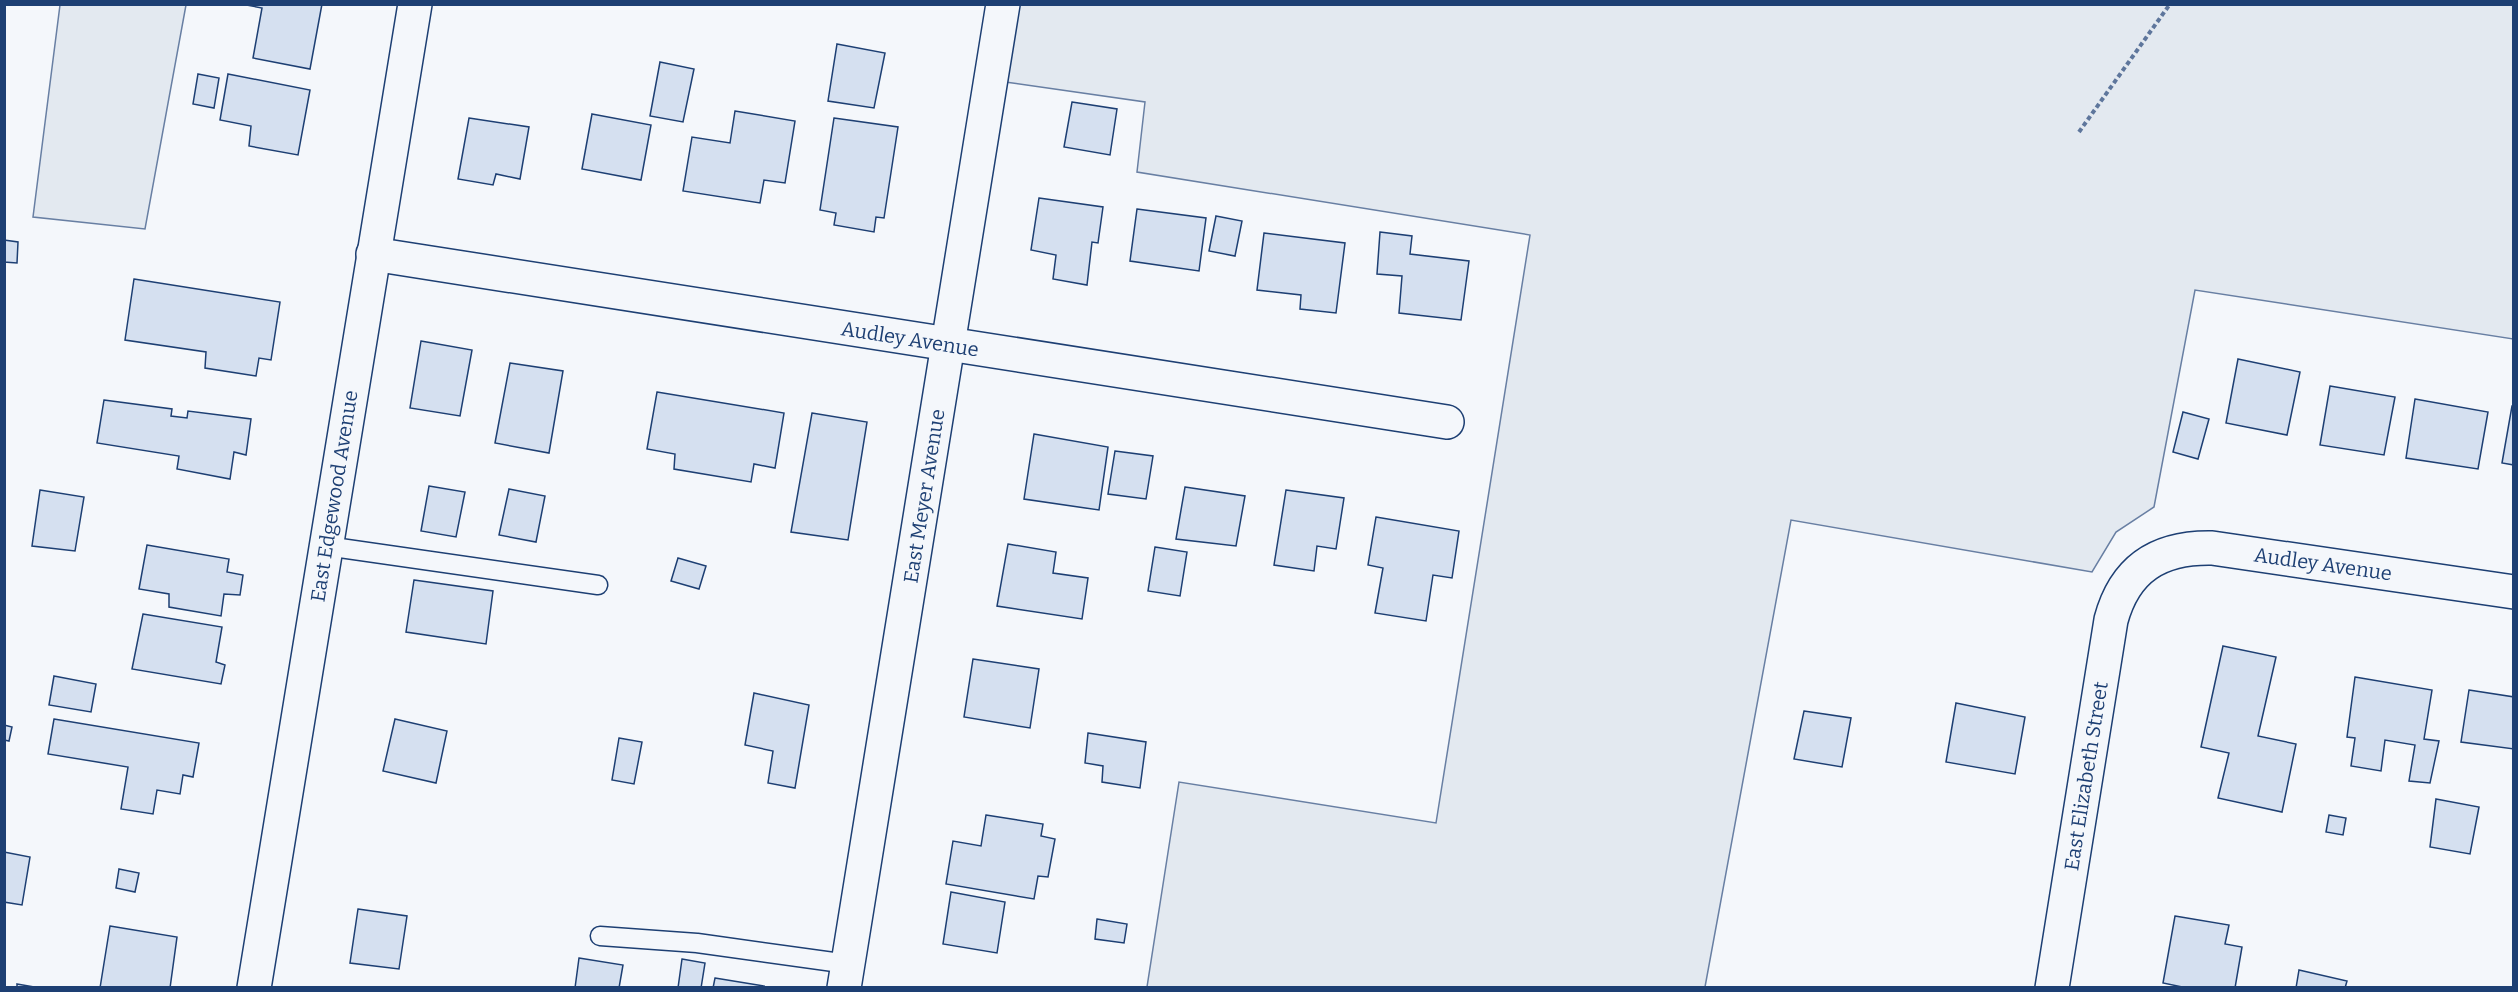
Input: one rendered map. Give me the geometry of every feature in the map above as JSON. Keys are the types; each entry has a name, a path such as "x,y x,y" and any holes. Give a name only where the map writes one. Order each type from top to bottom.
{"street":[{"name":"East Edgewood Avenue","path":"254,987 415,4"},
{"name":"East Meyer Avenue","path":"846,976 1004,4"},
{"name":"Audley Avenue","path":"373,254 1446,422"},
{"name":"Audley Avenue","path":"2137,572 2166,553 2189,547 2212,548 2514,592"},
{"name":"East Elizabeth Street","path":"2052,987 2111,621 2117,600 2129,580 2137,572"}],"lane":[{"path":"326,546 598,585"},
{"path":"600,936 697,943 846,976"}],"path":[{"path":"2079,132 2170,4"}],"shaded area":[{"path":"1003,4 2513,5 2513,339 2195,290 2154,507 2116,532 2092,572 1791,520 1705,987 1147,987 1179,782 1436,823 1530,235 1137,172 1145,102 991,80"},
{"path":"60,5 186,5 145,229 33,217"}],"building":[{"path":"241,4 322,4 310,69 253,58 262,8"},
{"path":"837,44 885,53 874,108 828,101"},
{"path":"660,62 694,69 683,122 650,116"},
{"path":"198,74 219,78 214,108 193,104"},
{"path":"228,74 310,90 298,155 249,146 251,126 220,120"},
{"path":"1072,102 1117,109 1110,155 1064,147"},
{"path":"735,111 795,121 785,183 764,180 760,203 683,191 692,137 730,143"},
{"path":"592,114 651,125 641,180 582,169"},
{"path":"469,118 529,127 520,179 496,174 493,185 458,179"},
{"path":"834,118 898,127 884,218 876,217 874,232 834,225 836,213 820,210"},
{"path":"1039,198 1103,207 1098,243 1092,242 1087,285 1053,279 1056,255 1031,250"},
{"path":"1137,209 1206,218 1199,271 1130,261"},
{"path":"1216,216 1242,221 1235,256 1209,251"},
{"path":"1380,232 1412,236 1410,254 1469,261 1461,320 1399,313 1402,276 1377,274"},
{"path":"1264,233 1345,243 1336,313 1300,309 1301,295 1257,290"},
{"path":"4,240 18,242 17,263 4,262"},
{"path":"134,279 280,302 271,360 259,358 256,376 205,368 206,352 125,340"},
{"path":"421,341 472,350 460,416 410,408"},
{"path":"2238,359 2300,372 2287,435 2226,423"},
{"path":"510,363 563,371 549,453 495,443"},
{"path":"2330,386 2395,397 2384,455 2320,445"},
{"path":"657,392 784,413 775,468 754,464 751,482 674,469 675,454 647,449"},
{"path":"2415,399 2488,412 2478,469 2406,458"},
{"path":"104,400 172,409 171,416 187,418 188,411 251,419 246,455 234,452 230,479 177,469 179,456 97,443"},
{"path":"2512,406 2514,406 2514,465 2502,463"},
{"path":"2183,412 2209,419 2198,459 2173,452"},
{"path":"812,413 867,422 848,540 791,532"},
{"path":"1034,434 1108,447 1099,510 1024,499"},
{"path":"1115,451 1153,456 1146,499 1108,494"},
{"path":"429,486 465,492 456,537 421,531"},
{"path":"1185,487 1245,496 1236,546 1176,539"},
{"path":"509,489 545,496 536,542 499,535"},
{"path":"40,490 84,497 75,551 32,546"},
{"path":"1286,490 1344,498 1336,549 1317,546 1314,571 1274,565"},
{"path":"1376,517 1459,531 1452,578 1433,575 1426,621 1375,613 1383,568 1368,565"},
{"path":"1008,544 1056,552 1053,573 1088,578 1082,619 997,606"},
{"path":"147,545 229,559 227,572 243,575 240,595 224,594 221,616 169,607 169,594 139,589"},
{"path":"1155,547 1187,552 1180,596 1148,591"},
{"path":"678,558 706,566 699,589 671,581"},
{"path":"414,580 493,591 486,644 406,632"},
{"path":"143,614 222,627 216,662 225,665 221,684 132,669"},
{"path":"2223,646 2276,657 2258,736 2296,744 2282,812 2218,798 2229,753 2201,747"},
{"path":"973,659 1039,669 1030,728 964,717"},
{"path":"54,676 96,684 91,712 49,705"},
{"path":"2355,677 2432,690 2424,739 2439,741 2430,783 2409,781 2415,745 2385,740 2381,771 2351,766 2355,738 2347,737"},
{"path":"2469,690 2514,697 2514,749 2461,742"},
{"path":"754,693 809,705 795,788 768,783 773,751 745,745"},
{"path":"1956,703 2025,717 2015,774 1946,762"},
{"path":"1804,711 1851,718 1842,767 1794,759"},
{"path":"54,719 199,743 193,777 183,775 180,794 157,790 153,814 121,809 128,767 48,754"},
{"path":"395,719 447,731 436,783 383,771"},
{"path":"4,725 12,727 9,741 4,740"},
{"path":"1088,733 1146,742 1140,788 1102,782 1103,766 1085,763"},
{"path":"619,738 642,742 634,784 612,780"},
{"path":"2436,799 2479,807 2470,854 2430,847"},
{"path":"986,815 1043,824 1041,836 1055,839 1048,877 1038,876 1034,899 946,884 953,841 981,846"},
{"path":"2329,815 2346,818 2343,835 2326,832"},
{"path":"4,852 30,857 22,905 4,902"},
{"path":"119,869 139,873 135,892 116,888"},
{"path":"951,892 1005,902 997,953 943,944"},
{"path":"358,909 407,916 399,969 350,963"},
{"path":"2175,916 2229,925 2225,944 2242,947 2235,988 2187,988 2163,983"},
{"path":"1097,919 1127,924 1124,943 1095,939"},
{"path":"110,926 177,937 170,988 100,988"},
{"path":"579,958 623,965 619,988 575,988"},
{"path":"682,959 705,963 701,988 678,988"},
{"path":"2299,970 2347,981 2345,988 2296,988"},
{"path":"715,978 764,986 763,988 713,988"},
{"path":"17,984 40,988 17,988"}]}
